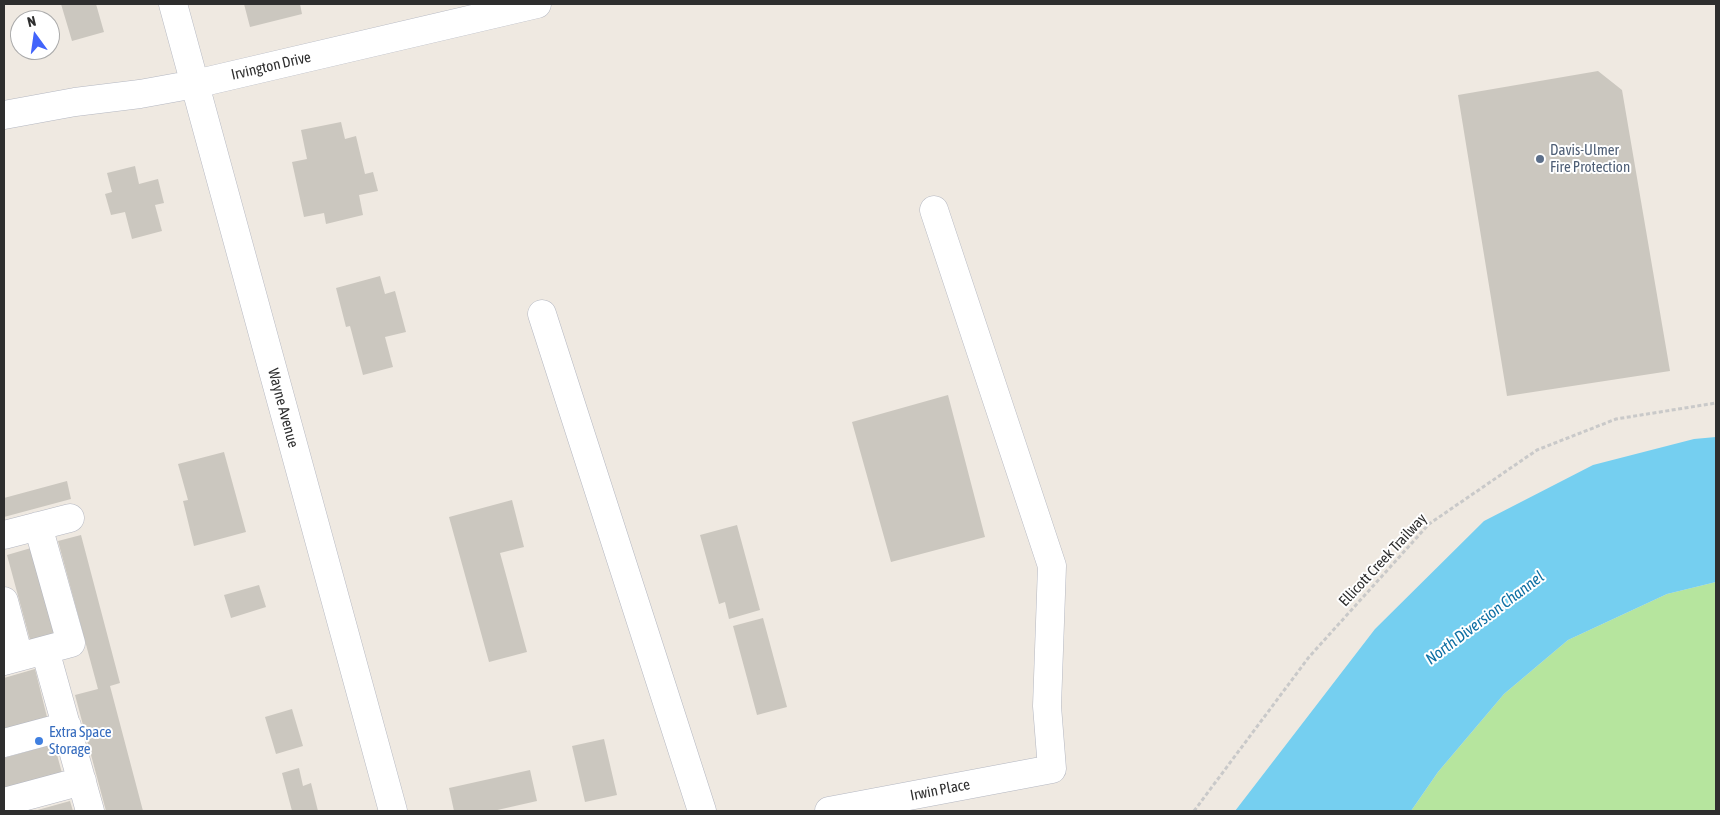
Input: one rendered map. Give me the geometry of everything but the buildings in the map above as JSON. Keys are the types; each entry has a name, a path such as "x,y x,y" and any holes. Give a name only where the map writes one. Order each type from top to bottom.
{"street":[{"name":"Wayne Avenue","path":"173,4 393,811"},
{"name":"Irvington Drive","path":"4,115 195,84 537,4"},
{"name":"Irwin Place","path":"828,811 1052,769 1047,706 1052,566 934,210"},
{"path":"542,314 702,811"},
{"path":"4,535 70,518"},
{"path":"4,601 11,659 71,643 38,526"},
{"path":"45,650 90,811"},
{"path":"4,743 67,726"},
{"path":"4,802 82,781"}],"path":[{"name":"Ellicott Creek Trailway","path":"1194,811 1309,657 1429,524 1537,450 1616,419 1716,403"}],"green space":[{"path":"1716,582 1716,811 1411,811 1438,772 1504,694 1568,640 1667,594"}],"water":[{"name":"North Diversion Channel","path":"1716,437 1716,582 1667,594 1568,640 1504,694 1438,772 1411,811 1235,811 1375,629 1484,521 1593,465 1694,439"}],"place":[{"name":"Davis-Ulmer Fire Protection","path":"1540,159"},
{"name":"Extra Space Storage","path":"39,741"}]}
